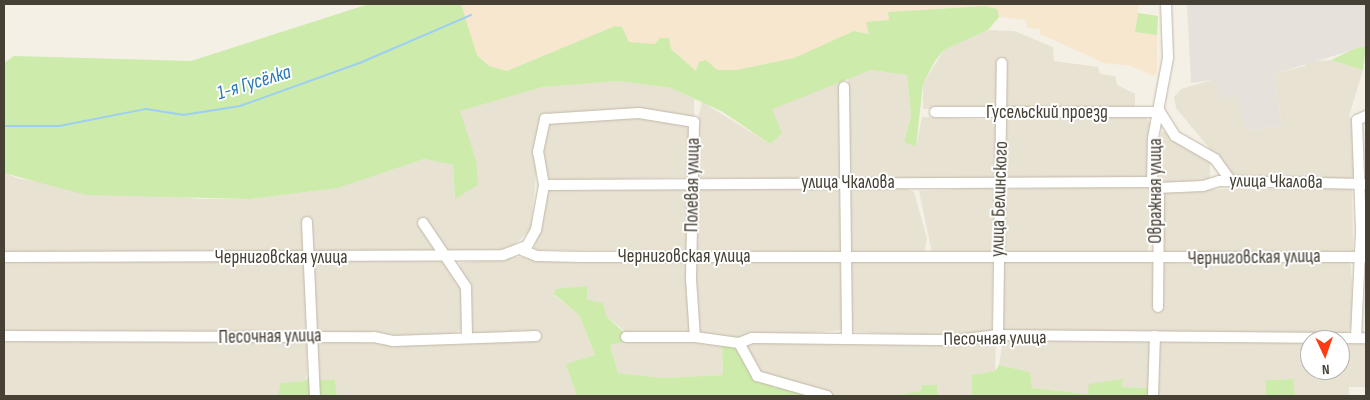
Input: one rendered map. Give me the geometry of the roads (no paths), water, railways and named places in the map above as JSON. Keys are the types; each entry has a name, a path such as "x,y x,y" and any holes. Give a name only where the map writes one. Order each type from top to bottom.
{"street":[{"name":"Овражная улица","path":"1158,307 1153,138 1160,112 1166,76 1166,4"},
{"name":"улица Белинского","path":"998,335 1002,63"},
{"path":"844,87 847,183 847,337"},
{"name":"Полевая улица","path":"544,185 538,152 545,119 639,112 694,122 691,255 695,337"},
{"name":"Гусельский проезд","path":"935,112 1002,115 1160,112"},
{"path":"1160,112 1175,136 1215,160 1231,180"},
{"path":"1361,118 1361,338"},
{"name":"улица Чкалова","path":"544,185 999,183 1155,185 1231,180 1362,184"},
{"path":"522,250 536,230 544,185"},
{"path":"307,222 309,337 315,396"},
{"path":"422,224 448,258 466,287 467,336"},
{"name":"Черниговская улица","path":"4,257 448,258 522,250 537,256 691,255 846,259 1156,256 1362,257"},
{"name":"Песочная улица","path":"626,337 695,337 739,343 752,338 847,337 957,340 998,335 1361,338"},
{"name":"Песочная улица","path":"4,336 374,336 393,341 467,336 536,336"},
{"path":"1153,396 1155,336"},
{"path":"739,343 757,376 827,396"}],"waterway":[{"name":"1-я Гусёлка","path":"4,126 59,126 146,109 183,115 240,106 362,62 471,15"}]}
